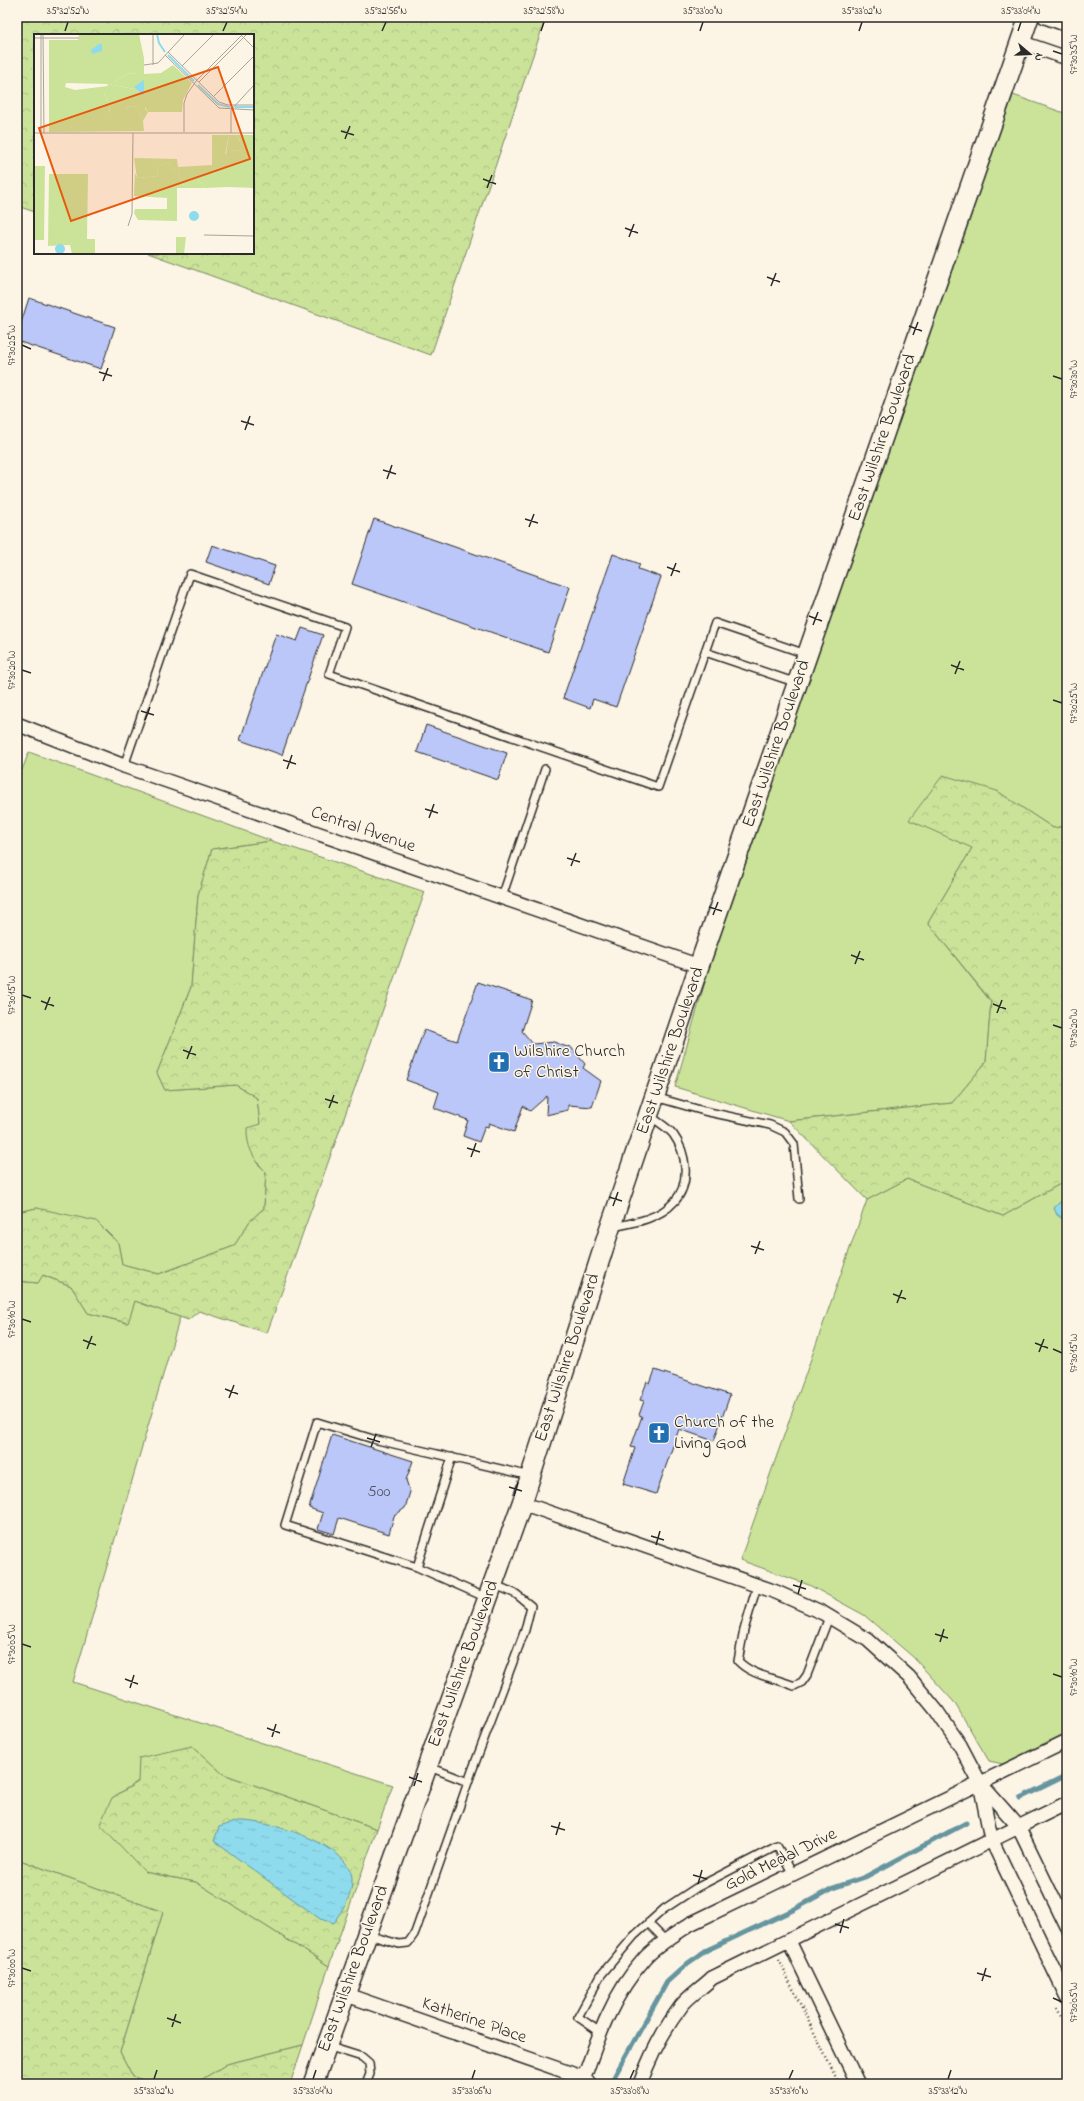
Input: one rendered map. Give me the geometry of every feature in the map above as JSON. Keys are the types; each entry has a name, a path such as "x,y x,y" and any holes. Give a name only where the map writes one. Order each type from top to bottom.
{"street":[{"name":"East Wilshire Boulevard","path":"313,2084 344,1994 522,1504 611,1227 699,966 1029,17"},
{"path":"1045,17 1067,25"},
{"path":"1020,42 1067,58"},
{"name":"Central Avenue","path":"17,724 124,766 699,966"},
{"path":"522,1504 758,1586 829,1617 868,1640 909,1677 936,1710 960,1745 980,1783 1018,1826 1067,1927"},
{"name":"Gold Medal Drive","path":"585,2082 600,2032 610,2009 627,1982 646,1956 690,1924 1067,1741"},
{"path":"980,1783 991,1839 1067,1997"},
{"path":"640,2084 648,2060 683,2004 712,1978 789,1941 991,1839 1067,1803"},
{"path":"789,1941 858,2084"},
{"name":"Katherine Place","path":"344,1994 585,2082"}],"lane":[{"path":"124,766 190,574 345,627 328,674 658,787 715,624 808,655"},
{"path":"705,652 798,683"},
{"path":"502,898 545,769"},
{"path":"652,1106 704,1111 770,1125 785,1132 794,1144 799,1199"},
{"path":"611,1227 638,1222 660,1212 674,1202 681,1190 686,1173 684,1156 672,1134 652,1106"},
{"path":"366,1935 399,1944 408,1943 415,1933 468,1782 525,1630 531,1606 516,1594 490,1591 284,1525 317,1422 373,1439 530,1476"},
{"path":"417,1567 452,1457"},
{"path":"758,1586 744,1630 738,1661 743,1666 759,1674 794,1686 802,1682 807,1675 829,1617"},
{"path":"427,1766 468,1782"},
{"path":"600,2032 578,2017 600,1975 634,1936 664,1909 696,1888 777,1846 793,1874"},
{"path":"648,1923 666,1941"},
{"path":"327,2046 362,2057 369,2063 370,2074 366,2084"}],"path":[{"path":"776,1956 784,1968 839,2084"},
{"path":"1055,2005 1067,2029"}],"green space":[{"path":"17,17 546,17 431,355 151,254 254,254 254,34 34,34 34,212 17,206"},
{"path":"1013,95 1067,114 1067,826 1053,828 997,791 972,848 928,923 991,1002 986,1062 952,1103 789,1121 675,1087 709,968"},
{"path":"29,752 272,841 212,849 198,895 191,987 157,1073 165,1090 236,1085 257,1098 260,1124 256,1162 266,1172 264,1208 250,1221 234,1246 159,1274 122,1264 118,1243 37,1208 17,1212 17,783"},
{"path":"943,775 997,791 1053,828 1067,826 1067,1180 1003,1216 907,1179 867,1200 789,1121 952,1103 986,1062 991,1001 928,923 972,848 909,820"},
{"path":"272,841 425,892 267,1333 199,1311 188,1320 135,1301 128,1323 88,1313 71,1286 43,1275 38,1283 17,1281 17,1212 37,1208 96,1221 118,1243 122,1264 159,1274 234,1246 250,1221 264,1208 266,1172 254,1158 249,1147 247,1135 247,1128 260,1124 257,1098 236,1085 165,1090 157,1073 191,987 198,895 212,849"},
{"path":"907,1179 1003,1216 1067,1180 1067,1733 1003,1764 989,1761 954,1702 913,1657 864,1615 809,1585 740,1560 867,1200"},
{"path":"42,1275 71,1286 88,1313 127,1323 135,1301 180,1317 73,1682 393,1785 377,1829 223,1774 192,1746 112,1798 145,1872 196,1882 329,1966 303,2045 227,2064 201,2080 199,2084 156,2084 133,2077 120,2052 163,1912 17,1859 17,1281 38,1283"},
{"path":"192,1746 223,1774 377,1829 329,1966 196,1882 145,1872 100,1824 112,1798 138,1782 139,1758"},
{"path":"17,1859 163,1912 120,2052 133,2077 156,2084 17,2084"},
{"path":"303,2045 290,2084 199,2084 201,2080 227,2064"}],"water":[{"path":"1067,1198 1067,1222 1057,1215 1054,1208 1062,1200"},
{"path":"238,1821 286,1829 322,1844 337,1854 347,1865 352,1878 352,1884 347,1902 334,1923 320,1919 214,1841 219,1827"}],"building":[{"path":"29,298 115,327 101,369 17,341 17,335"},
{"path":"374,519 570,587 548,652 352,584"},
{"path":"212,545 275,566 269,584 206,562"},
{"path":"613,554 640,564 638,569 661,577 616,707 593,699 590,708 563,698"},
{"path":"302,628 323,635 282,755 240,740 276,634 297,641"},
{"path":"426,725 507,753 498,780 417,752"},
{"name":"Wilshire Church of Christ","path":"478,982 532,1000 522,1031 533,1044 554,1042 567,1047 570,1046 585,1064 583,1068 601,1081 592,1107 568,1105 568,1110 546,1115 547,1096 530,1111 523,1106 514,1132 489,1123 488,1127 485,1126 479,1142 463,1136 468,1120 434,1108 439,1092 406,1080 424,1030 457,1041"},
{"name":"Church of the Living God","path":"655,1370 730,1395 714,1441 679,1429 656,1494 623,1484 635,1448 631,1447 642,1416 639,1415 644,1401 640,1400 647,1382 650,1384"},
{"path":"332,1435 413,1461 406,1480 410,1492 405,1508 394,1516 389,1534 339,1518 334,1534 318,1529 323,1513 309,1508"}],"waterway":[{"path":"1020,1798 1067,1775"},
{"path":"614,2077 667,1982 688,1963 707,1950 793,1910 833,1888 865,1877 966,1823"}],"place":[{"name":"Wilshire Church of Christ","path":"499,1062"},
{"name":"Church of the Living God","path":"659,1433"}]}
